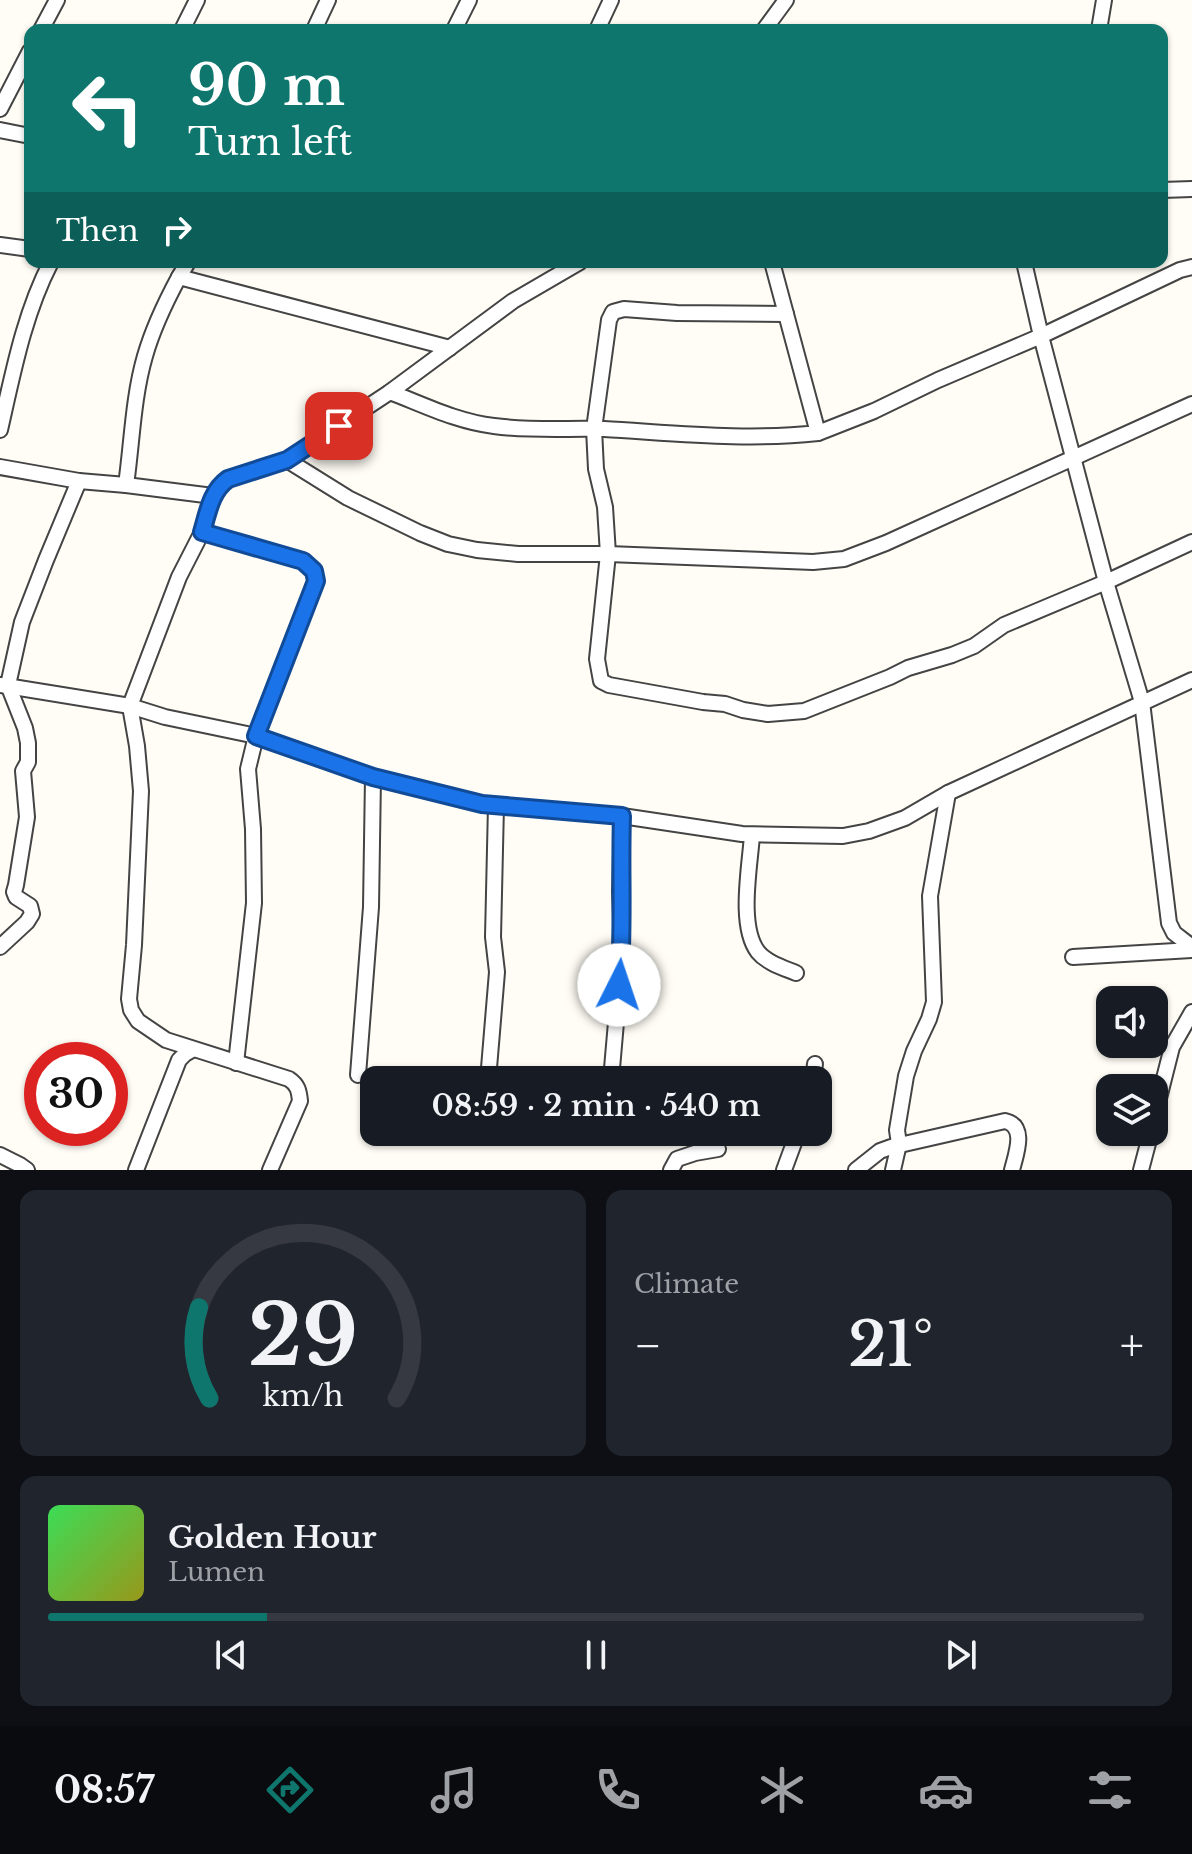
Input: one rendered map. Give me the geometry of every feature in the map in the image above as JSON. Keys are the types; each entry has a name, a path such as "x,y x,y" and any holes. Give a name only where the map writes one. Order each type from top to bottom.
{"street":[{"path":"44,24 57,0"},
{"path":"185,24 197,0"},
{"path":"317,24 328,0"},
{"path":"457,24 469,0"},
{"path":"600,24 611,0"},
{"path":"768,24 786,0"},
{"path":"1100,24 1104,0"},
{"path":"0,109 24,63"},
{"path":"0,130 24,135"},
{"path":"1168,190 1192,189"},
{"path":"0,245 24,248"},
{"path":"390,392 456,418 494,426 753,437 818,433 874,411 1192,267"},
{"path":"0,430 24,332 48,268"},
{"path":"126,485 144,358 160,312 184,268"},
{"path":"270,1170 300,1101 299,1090 294,1083 166,1040 138,1021 131,1010 129,999 141,791 130,706 179,577 202,532 213,496 221,485 228,479 287,460 390,392 513,301 570,268"},
{"path":"774,268 818,433"},
{"path":"1025,268 1072,460 1142,702 1166,913 1174,933 1192,948"},
{"path":"179,277 450,348"},
{"path":"786,314 624,309 613,312 606,338 594,429 596,469 605,507 608,554 597,659 601,681 768,714 804,711 908,668 974,646 1004,625 1192,542"},
{"path":"287,460 348,498 420,533 448,544 477,550 518,554 608,554 813,562 844,559 886,543 1192,404"},
{"path":"0,467 79,481 213,496"},
{"path":"0,947 32,914 30,906 16,897 14,892 27,817 23,771 28,762 28,743 25,728 4,685 22,622 79,481"},
{"path":"202,532 303,561 314,571 316,581 256,736 248,769 254,903 236,1063"},
{"path":"4,685 130,706 165,717 256,736 373,777 482,804 622,816 752,835 843,836 869,831 905,818 948,793 1192,680"},
{"path":"358,1075 371,907 373,777"},
{"path":"893,1170 906,1076 934,1002 930,896 948,793"},
{"path":"489,1066 497,972 493,937 496,805"},
{"path":"612,1066 622,953 622,816"},
{"path":"752,835 747,911 751,938 759,953 769,961 796,973"},
{"path":"1073,957 1192,948"},
{"path":"1165,1074 1172,1047 1192,1012"},
{"path":"136,1170 179,1060 192,1050"},
{"path":"856,1170 880,1151 899,1144 1005,1121 1011,1122 1018,1134 1012,1170"},
{"path":"784,1170 793,1146"},
{"path":"1141,1170 1147,1146"},
{"path":"671,1170 677,1159 718,1149"},
{"path":"0,1155 27,1170"}],"route":[{"path":"339,426 287,460 228,479 213,496 202,532 303,561 314,571 316,581 256,736 373,777 482,804 622,816 622,953 619,985"}]}
